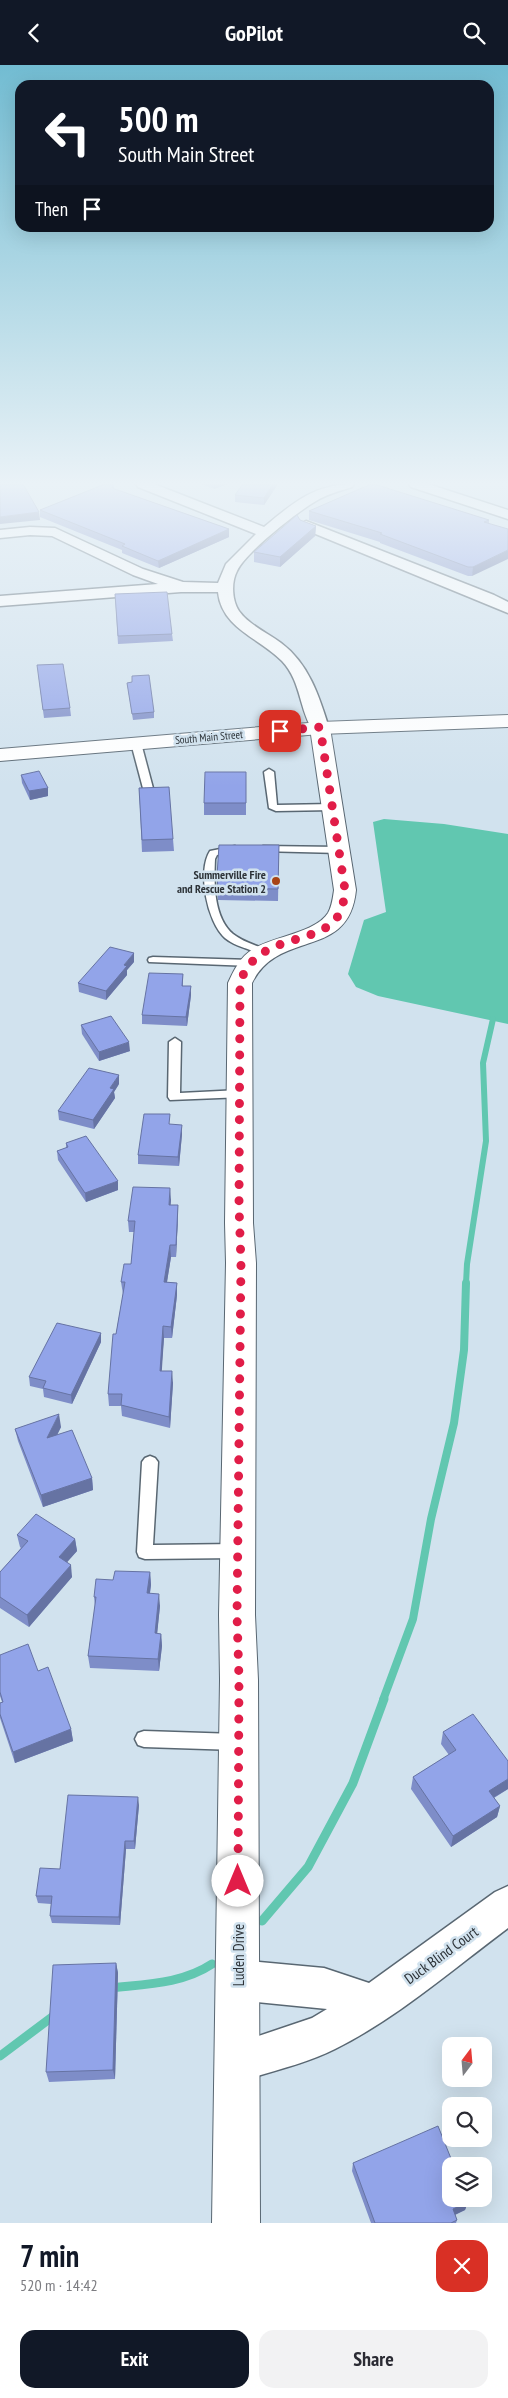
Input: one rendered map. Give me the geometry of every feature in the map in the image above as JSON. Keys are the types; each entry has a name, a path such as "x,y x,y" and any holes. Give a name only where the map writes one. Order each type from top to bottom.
{"street":[{"path":"175,585 182,587"},
{"path":"226,585 228,606 235,616 280,650 293,663 308,691 320,727 345,890 343,904 338,917 327,927 258,957"},
{"path":"451,585 508,608"},
{"path":"0,601 182,587 225,588"},
{"name":"South Main Street","path":"0,755 320,727 508,721"},
{"name":"Luden Drive","path":"236,2223 238,1980 237,1551 241,1263 239,1223 240,983 244,969 258,957"},
{"name":"Duck Blind Court","path":"237,2062 322,2035 373,2004 508,1905"},
{"path":"238,1980 324,1988 373,2004"}],"lane":[{"path":"136,743 149,791"},
{"path":"269,772 272,806 276,809 333,807"},
{"path":"258,957 230,937 223,929 212,899 210,859 214,853 250,849 340,850"},
{"path":"153,960 258,957"},
{"path":"175,1042 174,1097 240,1094"},
{"path":"150,1461 145,1552 237,1551"},
{"path":"144,1739 238,1742"}],"shaded area":[{"path":"384,819 444,824 508,834 508,1024 378,996 356,987 348,974 364,920 386,912 373,822"}],"building":[{"path":"167,592 172,634 118,636 115,594"},
{"path":"63,664 70,708 43,710 37,665"},
{"path":"149,675 154,712 132,714 127,683 132,682 132,676"},
{"path":"39,771 48,788 29,791 21,775"},
{"path":"205,772 246,772 246,803 204,803"},
{"path":"169,787 173,839 142,840 139,788"},
{"path":"219,845 279,845 278,889 218,888"},
{"path":"110,947 134,953 124,965 127,966 106,991 78,983"},
{"path":"149,973 183,974 182,986 191,986 186,1017 142,1015"},
{"path":"111,1016 129,1042 99,1052 81,1025"},
{"path":"89,1068 119,1075 110,1088 114,1089 93,1120 58,1111"},
{"path":"144,1114 170,1114 169,1124 182,1125 178,1157 138,1155"},
{"path":"86,1136 118,1181 85,1193 57,1151 68,1147 66,1143"},
{"path":"133,1187 170,1188 169,1205 178,1205 176,1245 170,1245 164,1282 177,1283 171,1327 163,1326 160,1371 172,1371 169,1417 121,1405 122,1394 108,1394 113,1334 116,1334 125,1282 121,1282 124,1264 131,1264 135,1221 128,1221"},
{"path":"57,1323 101,1333 71,1395 43,1388 46,1381 29,1377"},
{"path":"59,1414 47,1438 72,1430 92,1478 41,1495 15,1429"},
{"path":"36,1514 75,1539 59,1557 71,1565 27,1615 0,1597 0,1572 28,1541 17,1535"},
{"path":"115,1571 150,1572 147,1593 159,1594 155,1633 161,1634 158,1659 88,1656 96,1597 94,1597 96,1579 113,1580"},
{"path":"28,1644 38,1671 48,1667 71,1729 13,1752 0,1714 0,1703 3,1702 0,1692 0,1655"},
{"path":"473,1714 508,1761 508,1779 489,1791 500,1806 453,1836 413,1777 456,1750 443,1732"},
{"path":"68,1795 138,1797 134,1841 125,1841 119,1917 50,1916 52,1896 36,1896 40,1868 60,1869"},
{"path":"116,1963 113,2070 46,2072 53,1965"},
{"path":"438,2126 442,2136 442,2147 446,2147 450,2157 442,2157 442,2207 457,2207 453,2209 457,2220 451,2223 375,2223 353,2163"}],"waterway":[{"path":"466,1284 467,1264 486,1141 483,1063 493,1019"},
{"path":"383,1700 413,1619 431,1519 454,1423 464,1350 466,1283"},
{"path":"262,1921 308,1867 353,1783 384,1699"},
{"path":"110,1988 176,1979 188,1976 212,1964"},
{"path":"0,2056 56,2014"}],"place":[{"name":"Summerville Fire and Rescue Station 2","path":"276,881"}],"route":[{"path":"238,1881 239,1679 237,1615 241,1263 239,1223 238,1018 240,983 244,969 256,958 282,944 327,927 338,917 343,904 345,890 320,727 280,731"}]}
